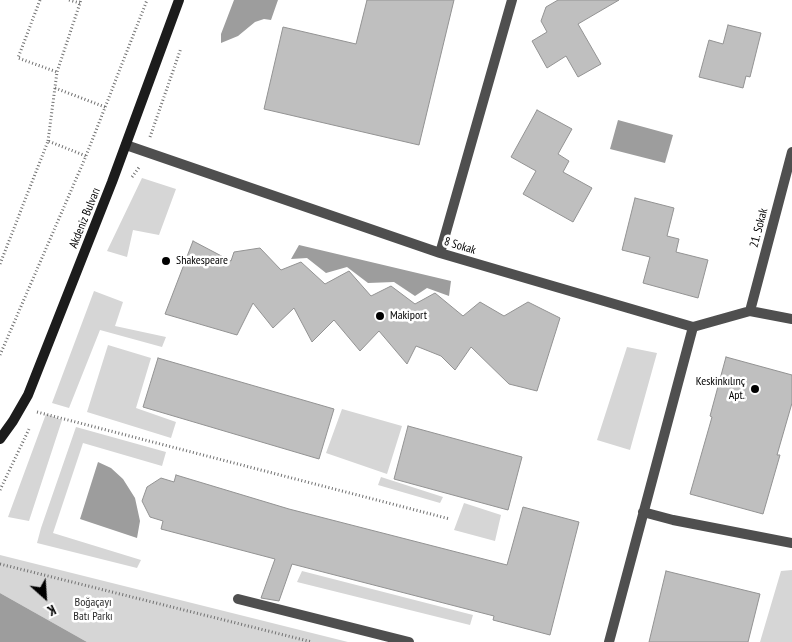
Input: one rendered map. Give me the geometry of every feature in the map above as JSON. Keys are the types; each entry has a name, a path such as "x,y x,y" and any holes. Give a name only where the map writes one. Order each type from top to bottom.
{"main road":[{"name":"Akdeniz Bulvarı","path":"0,439 28,395 126,145 180,0"}],"street":[{"path":"440,253 512,0"},
{"name":"8 Sokak","path":"126,145 440,253 693,327"},
{"name":"21. Sokak","path":"750,310 792,152"},
{"path":"609,642 642,512 693,327 750,310 792,319"},
{"path":"642,512 673,520 792,543"},
{"path":"238,599 409,642"}],"path":[{"path":"40,0 18,58 57,72"},
{"path":"0,264 48,141 57,72 80,2 69,0"},
{"path":"0,355 86,156 147,0"},
{"path":"55,88 105,107"},
{"path":"48,141 86,156"},
{"path":"37,412 450,519"},
{"path":"0,564 312,642"}],"green space":[{"path":"142,178 176,189 159,235 133,230 127,257 107,251"},
{"path":"94,291 123,302 115,326 166,337 162,347 100,330 69,408 52,403"},
{"path":"108,345 151,358 136,408 176,422 171,438 87,412"},
{"path":"627,347 657,353 630,450 597,440"},
{"path":"342,409 402,426 387,474 326,453"},
{"path":"46,414 62,420 29,521 8,517"},
{"path":"76,427 166,452 162,466 83,443 53,533 141,560 137,568 37,543"},
{"path":"381,477 443,497 440,503 378,485"},
{"path":"464,503 501,515 495,541 454,530"},
{"name":"Boğaçayı Batı Parkı","path":"0,555 348,642 87,642 0,593"},
{"path":"792,570 792,642 760,642 781,571"},
{"path":"302,571 473,615 470,625 297,582"}],"shaded area":[{"path":"234,0 278,0 271,20 264,19 255,22 238,36 221,43 221,34"},
{"path":"618,120 673,135 665,163 610,149"},
{"path":"299,245 451,281 449,296 427,288 415,296 394,282 368,283 347,267 326,273 307,258 291,259"},
{"path":"98,462 111,468 123,479 135,498 140,521 137,538 80,519"},
{"path":"0,593 87,642 0,642"}],"building":[{"path":"367,0 454,0 419,145 264,109 283,27 356,44"},
{"path":"558,0 619,0 578,24 601,64 578,77 566,56 547,68 532,41 547,32 541,21 546,7"},
{"path":"728,25 761,33 750,77 746,76 743,88 699,77 709,40 723,44"},
{"path":"537,110 572,129 558,154 569,161 563,172 592,188 573,222 523,194 536,171 511,157"},
{"path":"635,198 674,208 667,236 679,239 676,252 708,260 698,298 643,283 650,257 622,250"},
{"name":"Makiport","path":"193,241 231,261 234,252 260,248 281,270 301,262 325,284 349,271 371,296 391,286 415,304 435,293 463,316 480,302 504,316 528,302 560,318 537,391 509,384 471,347 455,370 441,356 416,346 407,364 379,331 360,351 334,320 312,342 294,308 273,328 253,303 237,335 165,314"},
{"path":"726,357 792,375 792,403 777,455 780,455 763,514 690,494 712,417 710,416"},
{"path":"158,358 334,409 319,459 143,407"},
{"path":"408,426 522,457 508,510 394,479"},
{"path":"176,475 289,509 507,565 523,507 579,522 550,635 493,620 494,616 292,564 279,601 261,598 275,559 161,529 163,521 150,517 142,501 147,487 161,478 174,482"},
{"path":"666,571 760,594 748,642 649,642"}],"place":[{"name":"Shakespeare","path":"166,261"},
{"name":"Makiport","path":"380,316"},
{"name":"Keskinkılınç Apt.","path":"755,389"}]}
